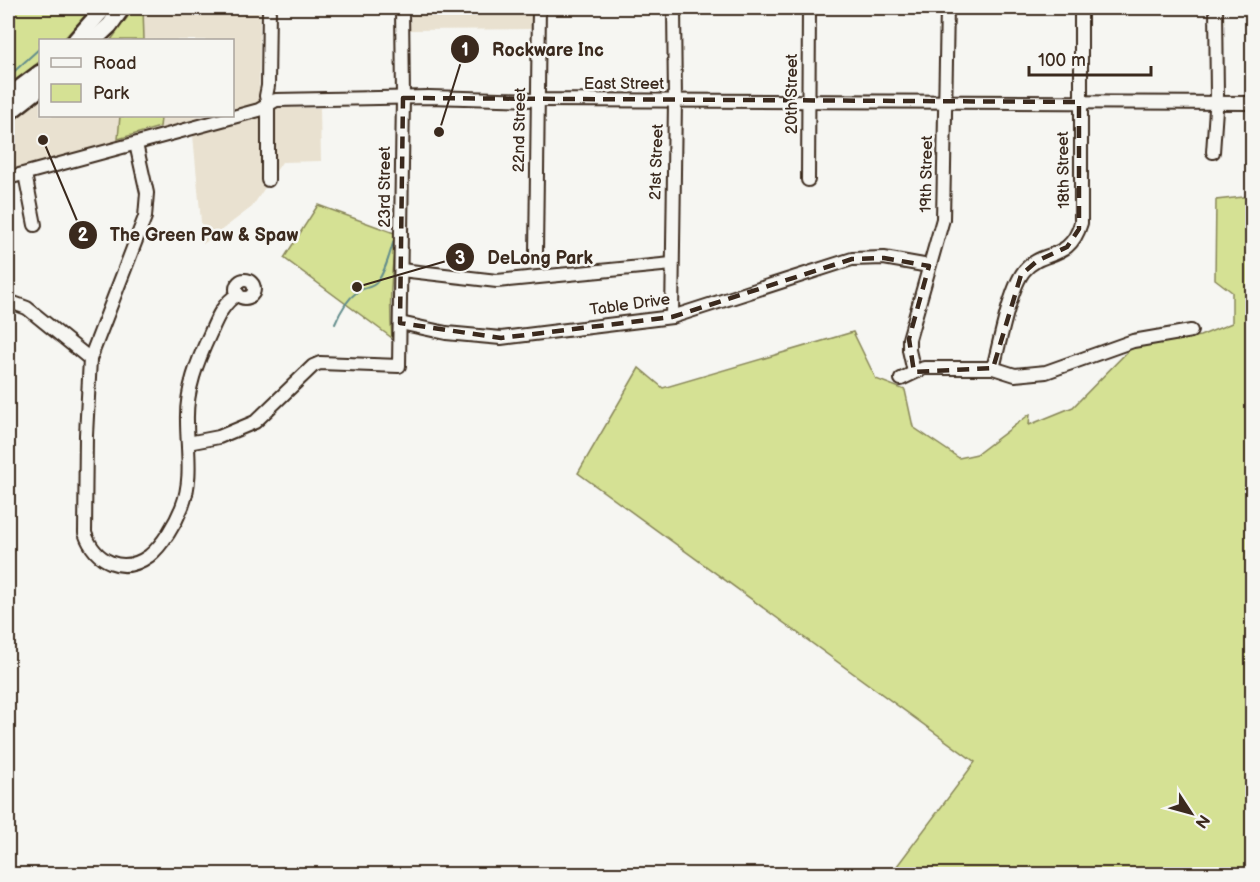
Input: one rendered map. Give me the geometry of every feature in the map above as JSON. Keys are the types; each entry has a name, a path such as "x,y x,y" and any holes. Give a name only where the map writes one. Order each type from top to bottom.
{"main road":[{"path":"77,39 104,8"},
{"path":"95,39 110,25 122,8"},
{"path":"8,97 39,74"},
{"path":"8,113 39,89"}],"street":[{"path":"268,8 266,96 268,104 268,180"},
{"name":"23rd Street","path":"188,443 219,437 255,422 313,366 320,363 399,366 402,8"},
{"name":"22nd Street","path":"536,253 536,100 539,8"},
{"name":"21st Street","path":"672,317 674,8"},
{"name":"20th Street","path":"808,180 809,8"},
{"name":"19th Street","path":"914,372 909,339 943,219 947,8"},
{"name":"18th Street","path":"993,368 1014,292 1021,275 1037,261 1067,247 1079,229 1082,217 1079,102 1081,8"},
{"path":"1213,152 1217,103 1216,8"},
{"name":"East Street","path":"234,117 259,110 276,100 403,98 1252,103"},
{"name":"East Street","path":"8,178 234,117"},
{"path":"136,144 147,193 146,217 90,359 84,512 90,548 100,557 113,563 130,564 150,555 162,541 183,506 189,478 187,420 190,383 220,312 231,298 238,294"},
{"path":"25,174 35,225"},
{"name":"Table Drive","path":"400,323 446,333 501,338 672,317 852,259 884,258 929,266"},
{"path":"401,270 496,280 672,264"},
{"path":"8,301 27,308 90,359"},
{"path":"901,379 924,369 993,368 1015,375 1046,372 1133,341 1191,332"}],"highlighted area":[{"path":"403,98 1079,102 1079,229 1067,247 1037,261 1021,275 993,368 914,372 909,339 929,266 884,258 852,259 672,317 501,338 400,323"}],"shaded area":[{"path":"129,8 260,8 259,102 234,111 234,39 104,39"},
{"path":"411,8 533,8 533,29 410,30"},
{"path":"39,97 39,117 212,117 9,171 8,121"},
{"path":"278,108 320,108 321,161 282,162 252,207 203,244 193,135"}],"green space":[{"path":"8,8 92,8 64,39 39,39 39,62 8,88"},
{"path":"134,8 143,8 144,39 112,39"},
{"path":"120,117 161,118 160,127 118,139"},
{"path":"1252,196 1252,874 891,874 975,762 578,473 639,368 663,388 853,332 876,379 905,390 913,427 959,458 977,454 1030,414 1029,425 1073,407 1132,347 1200,336 1232,323 1232,292 1215,279 1216,200"},
{"path":"318,205 397,234 391,286 392,338 284,258"}],"waterway":[{"path":"8,77 39,49"},
{"path":"335,324 344,306 353,295 377,282 386,266 395,237"}],"place":[{"name":"Rockware Inc","path":"439,132"},
{"name":"The Green Paw & Spaw","path":"43,140"},
{"name":"DeLong Park","path":"357,287"}]}
